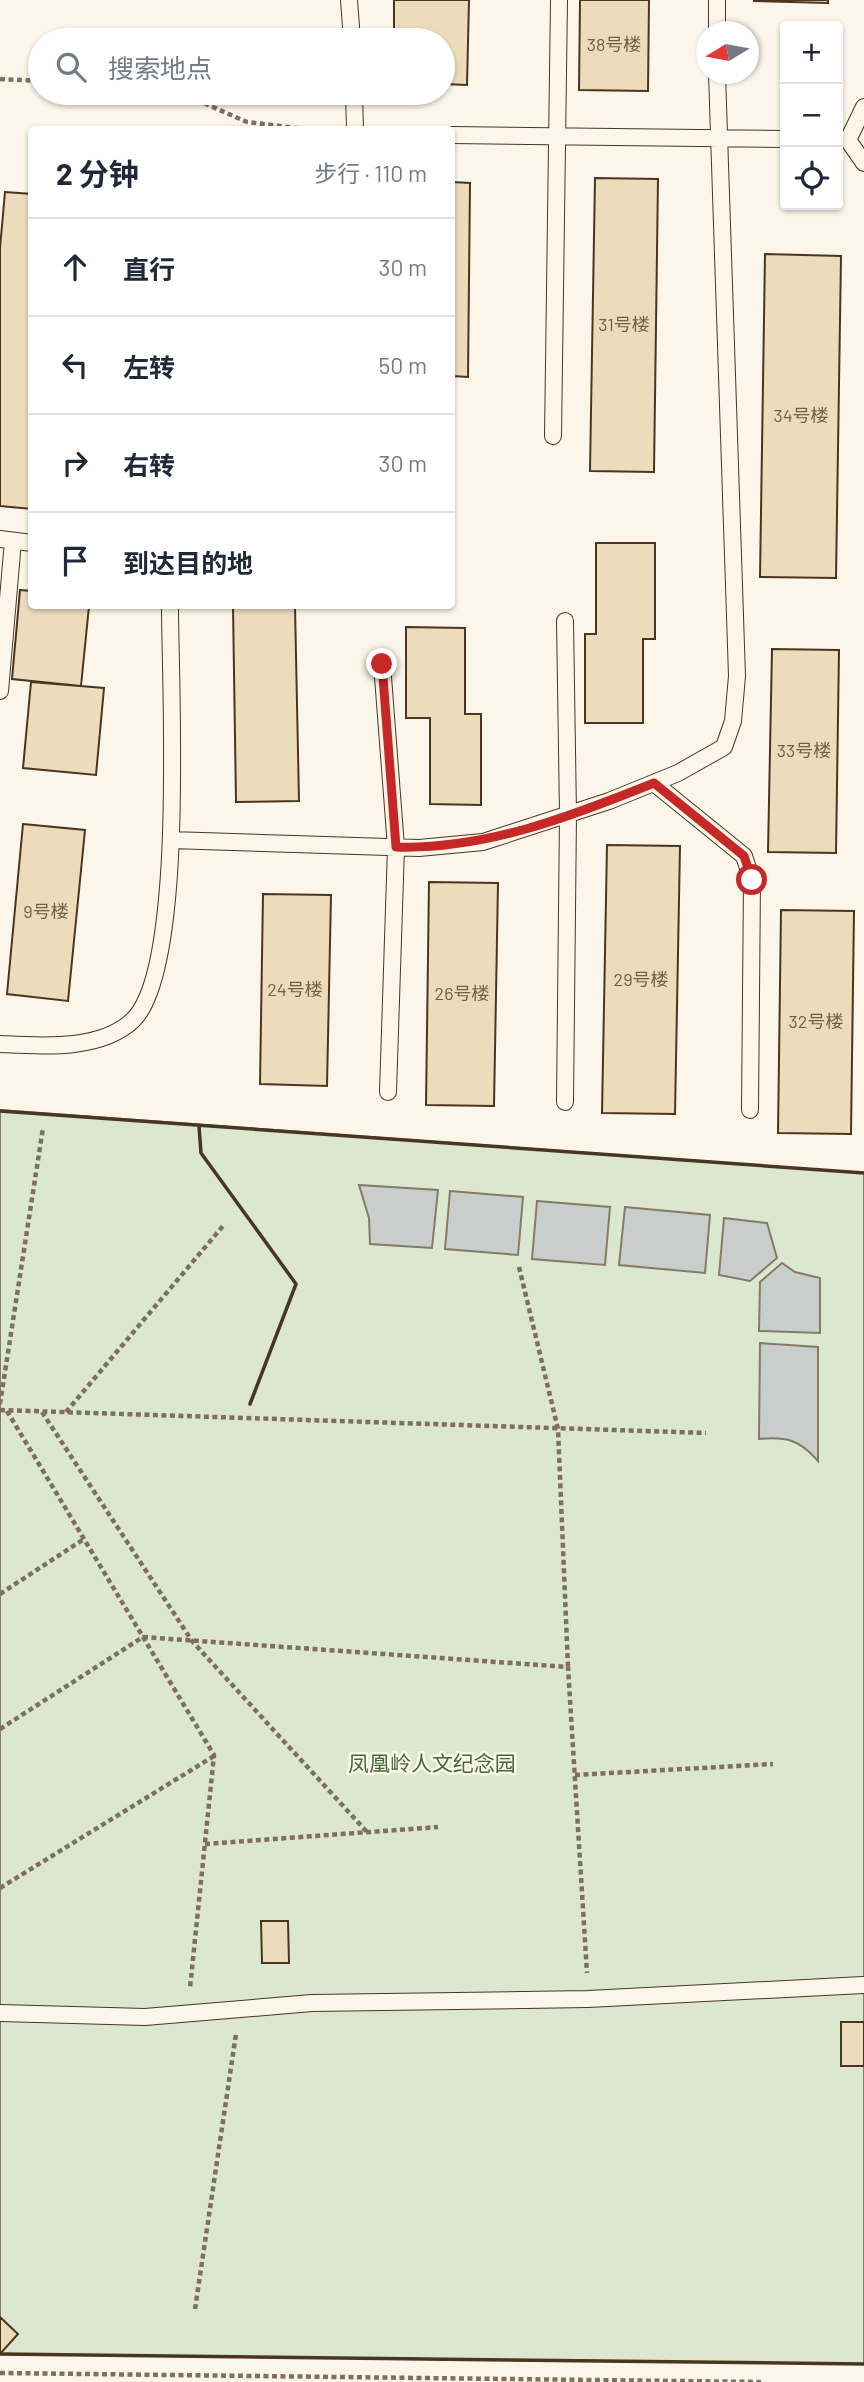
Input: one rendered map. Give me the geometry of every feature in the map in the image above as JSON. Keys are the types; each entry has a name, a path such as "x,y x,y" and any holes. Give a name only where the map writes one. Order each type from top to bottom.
{"lane":[{"path":"349,0 351,28"},
{"path":"553,436 559,0"},
{"path":"717,0 717,21"},
{"path":"171,840 396,847 483,842 654,783 724,747 733,721 737,676 717,84"},
{"path":"354,105 355,126"},
{"path":"864,107 843,140 864,163"},
{"path":"455,135 780,139"},
{"path":"0,691 7,540 28,543"},
{"path":"0,1044 79,1042 111,1036 132,1021 147,1004 163,942 171,840 170,609"},
{"path":"565,621 568,814 565,1102"},
{"path":"382,664 396,847 388,1092"},
{"path":"654,783 744,856 752,880 751,1110"},
{"path":"0,2013 145,2017 312,2003 588,1999 863,1985"}],"path":[{"path":"0,79 28,80"},
{"path":"208,105 247,122 280,126"},
{"path":"0,1404 43,1128"},
{"path":"66,1412 223,1226"},
{"path":"519,1266 558,1429 568,1667 588,1999"},
{"path":"0,1410 706,1433"},
{"path":"7,1410 214,1755 188,2013"},
{"path":"42,1412 192,1641 368,1832"},
{"path":"0,1594 84,1539"},
{"path":"0,1729 143,1637 568,1667"},
{"path":"0,1888 214,1755"},
{"path":"575,1775 772,1764"},
{"path":"205,1844 438,1827"},
{"path":"195,2309 240,2009"},
{"path":"0,2373 761,2382"}],"green space":[{"name":"凤凰岭人文纪念园","path":"0,1110 864,1173 864,2364 0,2354"}],"shaded area":[{"path":"359,1185 438,1190 432,1248 370,1244 369,1218"},
{"path":"450,1191 523,1197 518,1255 445,1249"},
{"path":"537,1201 610,1207 605,1265 532,1259"},
{"path":"625,1207 710,1215 705,1273 619,1265"},
{"path":"724,1218 767,1223 777,1258 750,1281 719,1275"},
{"path":"782,1263 795,1272 820,1278 820,1333 759,1331 760,1282"},
{"path":"760,1343 818,1347 818,1461 805,1448 792,1441 759,1439"}],"building":[{"path":"394,0 469,0 467,85 455,84 455,28 394,28"},
{"path":"580,0 649,0 648,91 579,90"},
{"path":"828,0 828,3 754,1"},
{"path":"595,178 658,179 654,472 590,471"},
{"path":"455,182 470,183 468,377 455,376"},
{"path":"5,192 28,194 28,509 0,506 0,248"},
{"path":"765,254 841,256 836,578 760,577"},
{"path":"596,543 655,543 655,639 643,639 643,723 585,723 585,634 596,634"},
{"path":"20,590 28,591 28,609 89,609 81,686 12,679"},
{"path":"233,609 295,609 299,801 236,802"},
{"path":"406,627 465,628 465,714 481,714 481,805 430,804 430,718 406,718"},
{"path":"772,649 839,650 836,853 768,852"},
{"path":"31,682 104,688 96,775 23,768"},
{"path":"23,824 85,830 68,1001 7,994"},
{"path":"607,845 680,846 675,1114 602,1113"},
{"path":"429,882 498,883 494,1106 426,1105"},
{"path":"263,894 331,895 327,1086 260,1084"},
{"path":"781,910 854,911 851,1134 778,1133"},
{"path":"261,1921 288,1921 289,1963 262,1963"},
{"path":"841,2022 864,2022 864,2066 841,2066"},
{"path":"0,2317 18,2334 0,2354"}],"wall":[{"path":"0,1111 864,1173"},
{"path":"199,1126 201,1153 296,1284 250,1404"},
{"path":"0,2354 864,2364"}],"route":[{"path":"382,664 396,847 419,848 483,842 609,801 654,783 744,856 752,880"}]}
